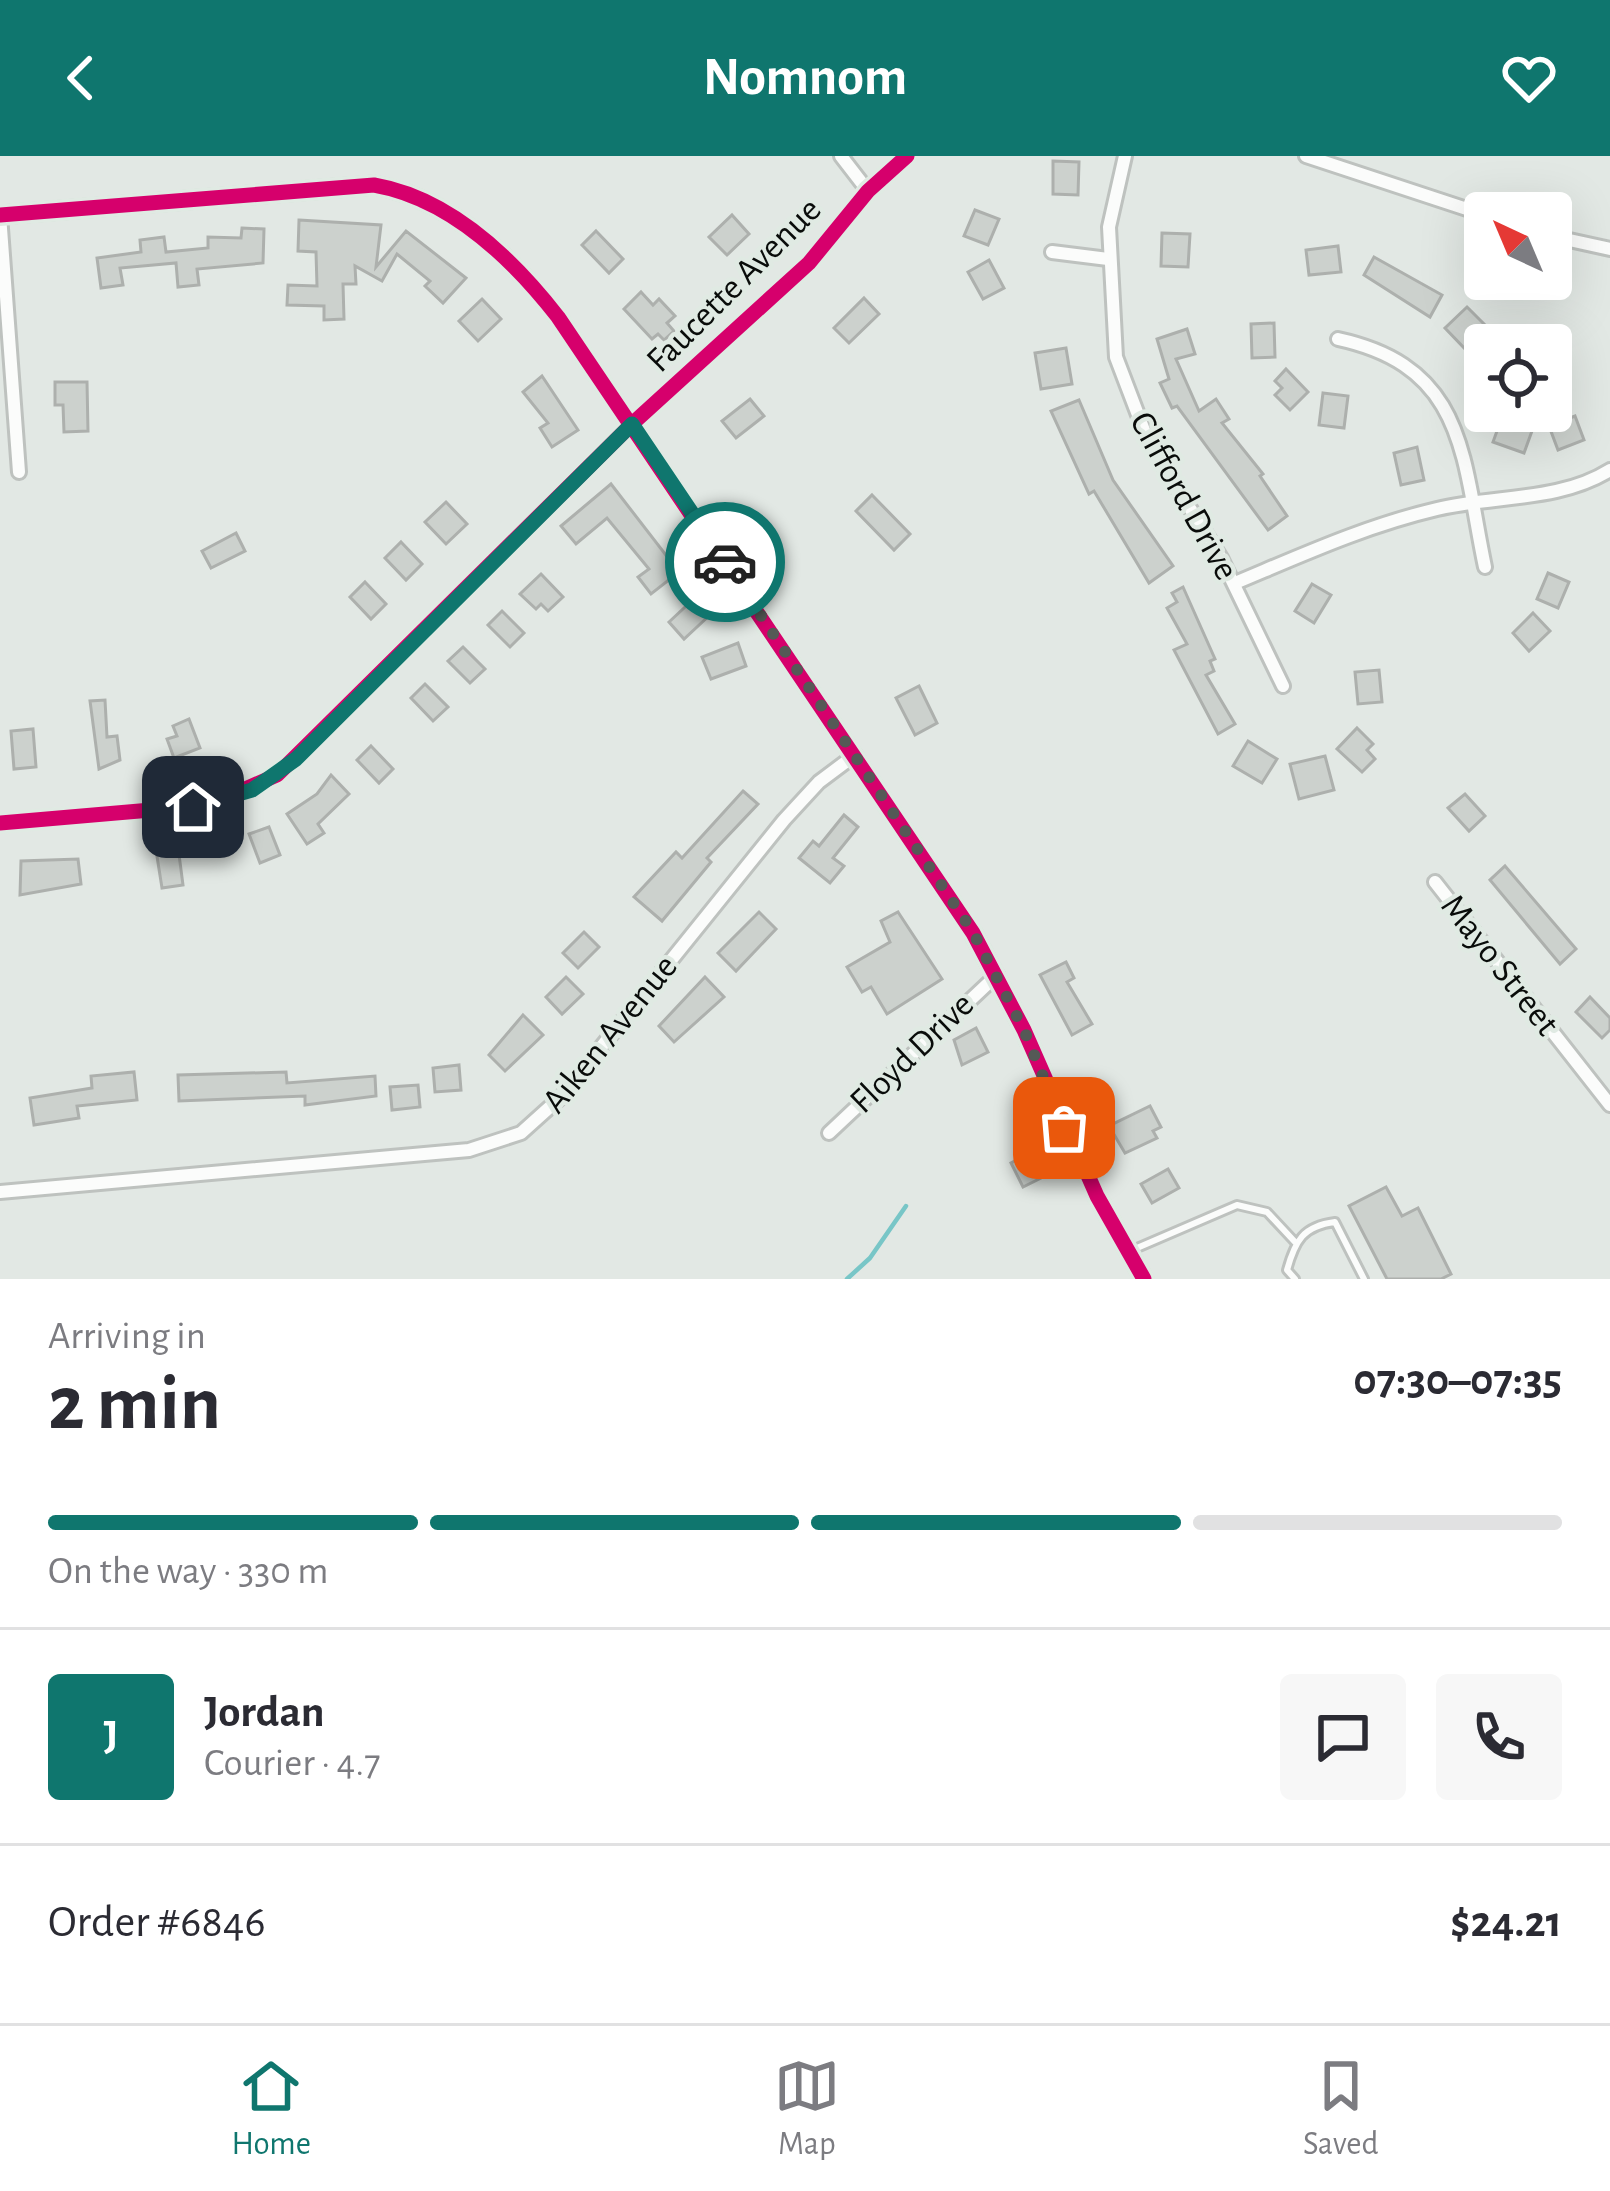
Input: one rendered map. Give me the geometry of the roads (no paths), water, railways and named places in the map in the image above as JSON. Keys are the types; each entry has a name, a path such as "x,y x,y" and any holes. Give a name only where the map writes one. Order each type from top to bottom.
{"street":[{"path":"841,156 868,191"},
{"name":"Faucette Avenue","path":"0,824 209,805 277,775 632,424 808,263 868,191 907,156"},
{"name":"Clifford Drive","path":"1125,156 1112,204 1108,260 1112,334 1124,385 1162,466 1235,584 1283,686"},
{"path":"1306,156 1464,208"},
{"path":"20,472 17,381 0,215 359,185 410,194 466,227 532,285 940,878 997,975 1081,1164 1144,1279"},
{"path":"1572,241 1610,249"},
{"path":"1052,252 1108,260"},
{"path":"1338,339 1397,358 1442,398 1456,429 1485,567"},
{"path":"1235,584 1350,533 1472,503 1568,489 1610,470"},
{"name":"Aiken Avenue","path":"0,1192 469,1150 521,1133 561,1097 795,807 855,755"},
{"name":"Mayo Street","path":"1435,882 1610,1105"},
{"name":"Floyd Drive","path":"829,1133 997,975"}],"lane":[{"path":"1128,1251 1237,1205 1267,1212 1294,1242"},
{"path":"1294,1279 1287,1270 1294,1242 1314,1225 1335,1222 1364,1279"}],"waterway":[{"path":"847,1279 870,1258 906,1206"}]}
